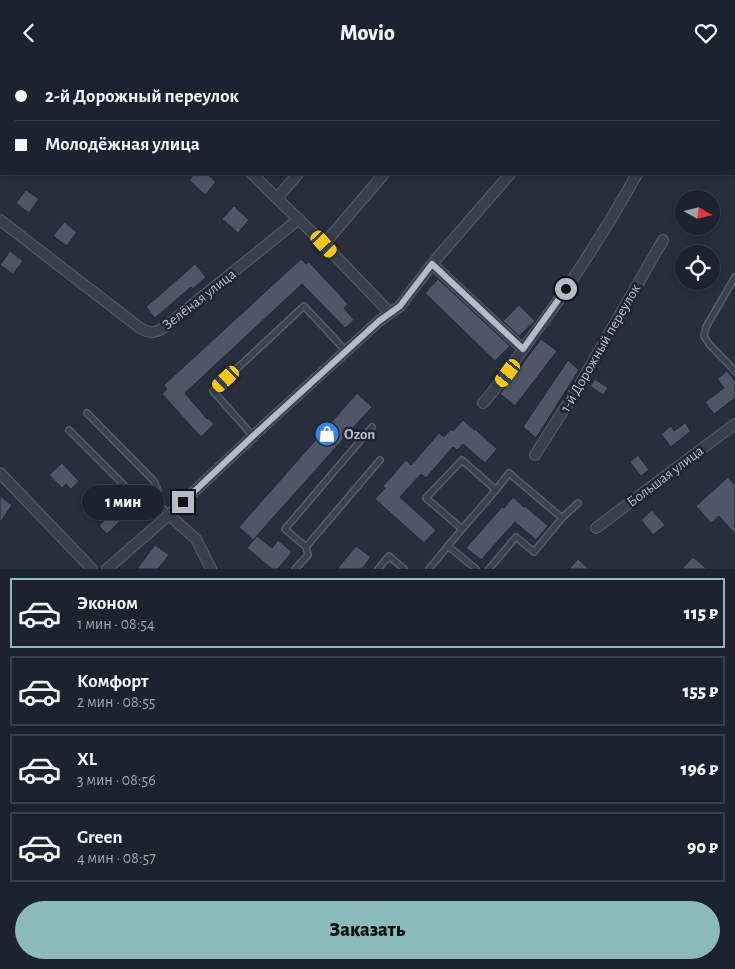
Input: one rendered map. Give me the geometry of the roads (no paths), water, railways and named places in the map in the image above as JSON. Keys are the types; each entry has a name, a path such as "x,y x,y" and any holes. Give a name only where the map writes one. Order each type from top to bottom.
{"street":[{"path":"253,175 324,244 390,313"},
{"path":"277,198 297,175"},
{"path":"324,244 383,175"},
{"path":"107,569 169,515 379,321 400,306 432,264 509,175"},
{"path":"482,403 499,385 558,302 618,208 636,175"},
{"name":"Зелёная улица","path":"0,220 140,328 148,332 157,332 166,327 299,219"},
{"name":"1-й Дорожный переулок","path":"535,455 579,386 663,240"},
{"path":"432,264 523,349"},
{"name":"Большая улица","path":"596,528 735,424"},
{"path":"0,473 92,569"},
{"path":"169,515 196,539 211,569"}],"lane":[{"path":"735,277 706,327 704,336 709,344 735,371"},
{"path":"253,436 213,391 304,307 347,351"},
{"path":"69,430 133,494 146,501 154,499 158,491 154,481 88,413"},
{"path":"295,569 308,555 306,547 284,529 372,427"},
{"path":"306,547 380,460"},
{"path":"462,529 426,498 462,460 496,490"},
{"path":"429,569 509,473 562,518"},
{"path":"154,499 169,515"},
{"path":"489,569 516,537 534,552 562,518 578,503"},
{"path":"448,547 476,569"},
{"path":"378,569 389,556 404,569"}],"place":[{"name":"Ozon","path":"327,434"}]}
